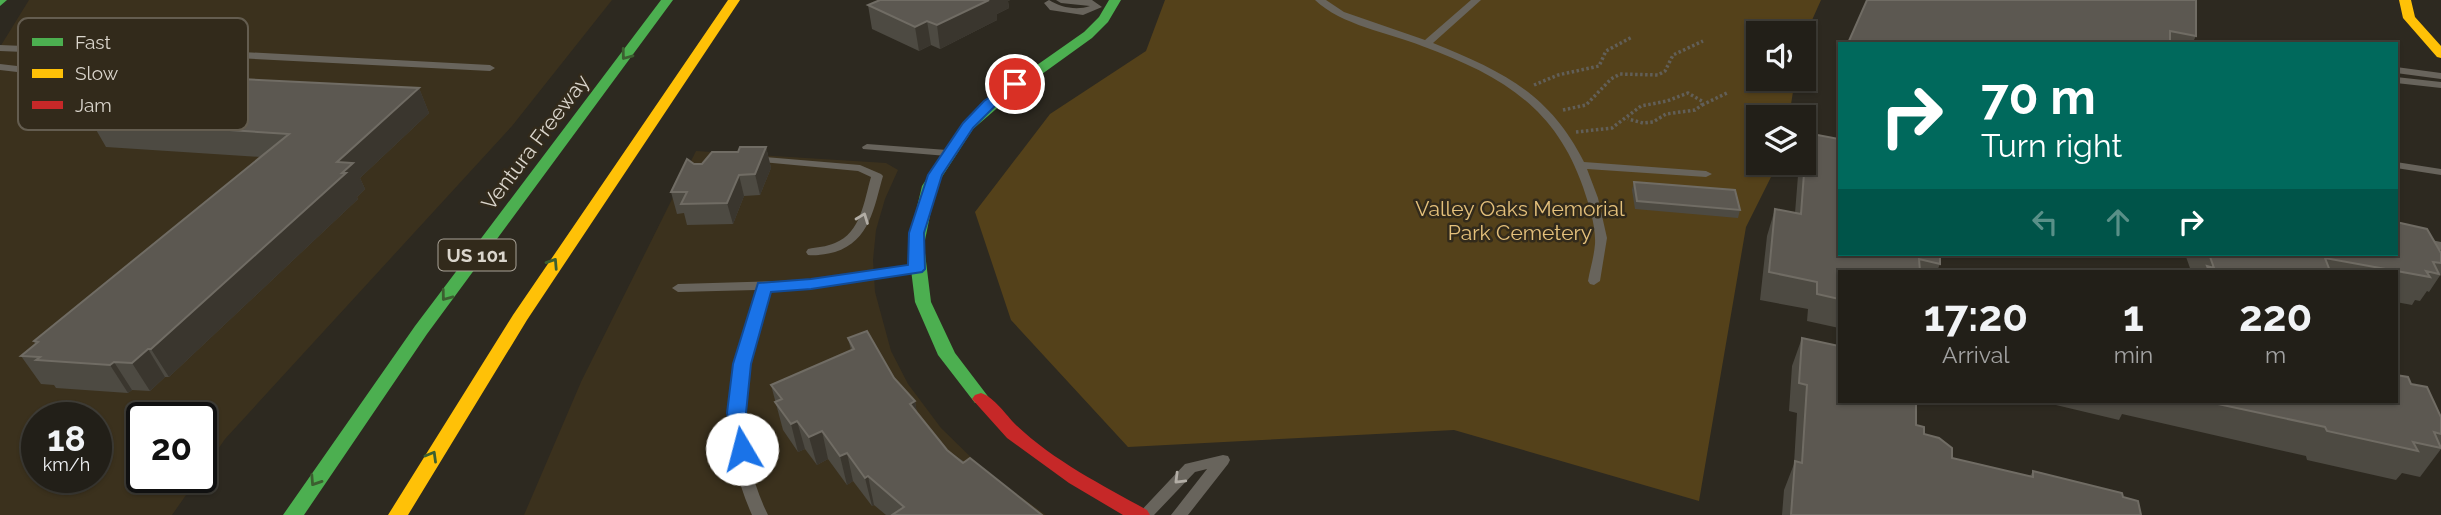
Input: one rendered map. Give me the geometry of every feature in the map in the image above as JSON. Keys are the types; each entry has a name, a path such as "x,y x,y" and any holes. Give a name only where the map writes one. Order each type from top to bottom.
{"main road":[{"name":"Ventura Freeway","path":"293,515 330,457 421,330 667,0"},
{"name":"US 101","path":"398,515 444,436 562,249 734,0"},
{"path":"2405,0 2409,18 2441,54"},
{"path":"1108,5 1099,26 1078,44 989,104 968,125 947,153 923,205 916,233 916,269 928,316 949,362 982,404 1024,443 1071,477 1143,515"},
{"path":"698,54 736,29"}],"lane":[{"path":"1320,0 1341,14 1479,65 1520,90 1545,113 1561,134 1591,194 1601,241 1594,281"},
{"path":"1426,44 1476,0"},
{"path":"1054,1 1053,8 1083,12 1108,5"},
{"path":"0,48 18,49"},
{"path":"248,56 490,68"},
{"path":"0,67 18,69"},
{"path":"2398,70 2441,76"},
{"path":"2398,80 2441,85"},
{"path":"867,147 947,153"},
{"path":"740,158 860,168 877,176 855,239 836,250 812,252"},
{"path":"1578,165 1706,174"},
{"path":"2398,165 2441,172"},
{"path":"2398,237 2441,246"},
{"path":"678,288 811,284 916,269"},
{"path":"761,515 749,495 737,413 742,364 760,306 763,287"},
{"path":"1143,515 1190,468 1223,460 1179,515"}],"path":[{"path":"1520,90 1558,75 1590,71 1604,61 1606,51 1632,37"},
{"path":"1545,113 1586,105 1597,97 1611,79 1620,74 1658,75 1665,71 1674,55 1703,41"},
{"path":"1628,118 1643,123 1653,122 1667,114 1695,110 1730,92"},
{"path":"1561,134 1612,128 1641,106 1667,102 1688,93 1702,101 1702,105"}],"shaded area":[{"path":"29,0 612,0 512,126 217,451 217,402 126,402 126,493 187,493 172,515 0,515 0,47"},
{"path":"696,151 886,163 898,170 885,199 876,230 873,260 875,292 891,351 908,384 941,428 986,472 1046,515 524,515 581,382"}],"green space":[{"name":"Valley Oaks Memorial Park Cemetery","path":"1165,0 1821,0 1812,21 1746,21 1746,91 1793,91 1791,105 1746,105 1746,175 1772,175 1746,227 1699,501 1454,430 1128,447 1011,320 975,212 1050,114 1146,51"}],"building":[{"path":"880,0 989,0 937,25 927,21 915,27 868,5"},
{"path":"1867,0 2196,0 2196,36 2170,31 2170,42 1848,42"},
{"path":"248,79 419,88 337,162 353,163 342,173 346,173 151,349 132,363 114,362 110,365 36,360 40,357 21,356 38,342 34,341 289,134 228,130 248,130"},
{"path":"1816,135 1838,139 1838,256 1940,256 1940,264 1919,259 1920,270 1838,270 1838,299 1817,294 1817,282 1769,272 1775,209 1801,214 1804,175 1816,175"},
{"path":"740,147 766,147 755,174 739,175 727,203 681,204 687,192 671,192 687,159 694,164 702,164 712,152 738,152"},
{"path":"1634,182 1735,190 1740,210 1637,201"},
{"path":"2398,222 2427,229 2441,253 2441,263 2433,262 2439,274 2426,271 2430,277 2325,258 2330,270 2209,270 2207,266 2214,268 2210,256 2398,256"},
{"path":"867,331 894,378 915,401 910,404 947,450 963,463 970,458 1042,515 892,515 904,507 868,476 865,478 847,453 840,456 822,431 809,437 797,421 791,424 775,402 782,399 771,385 854,349 848,338"},
{"path":"1802,338 1838,346 1838,403 1916,403 1916,425 1924,427 1924,434 1939,438 1952,448 1952,458 2033,477 2033,471 2122,493 2123,497 2138,501 2141,515 1791,515 1795,461 1802,463 1807,385 1799,383"},
{"path":"2398,375 2408,377 2411,384 2427,387 2441,417 2441,434 2434,432 2441,448 2413,442 2418,451 2327,431 2325,427 2213,403 2398,403"}],"traffic: fast":[{"path":"293,515 421,330 667,0"},
{"path":"981,399 947,355 923,302 916,245 929,186 968,126 1005,94 1088,35 1104,19 1115,0"}],"traffic: slow":[{"path":"398,515 519,319 734,0"},
{"path":"2405,0 2409,18 2441,54"}],"traffic: jam":[{"path":"981,399 996,417 1033,450 1098,492 1140,515"}],"route":[{"path":"742,449 737,413 742,364 760,306 763,287 811,284 916,269 916,233 935,175 947,153 968,125 1015,84"}]}
